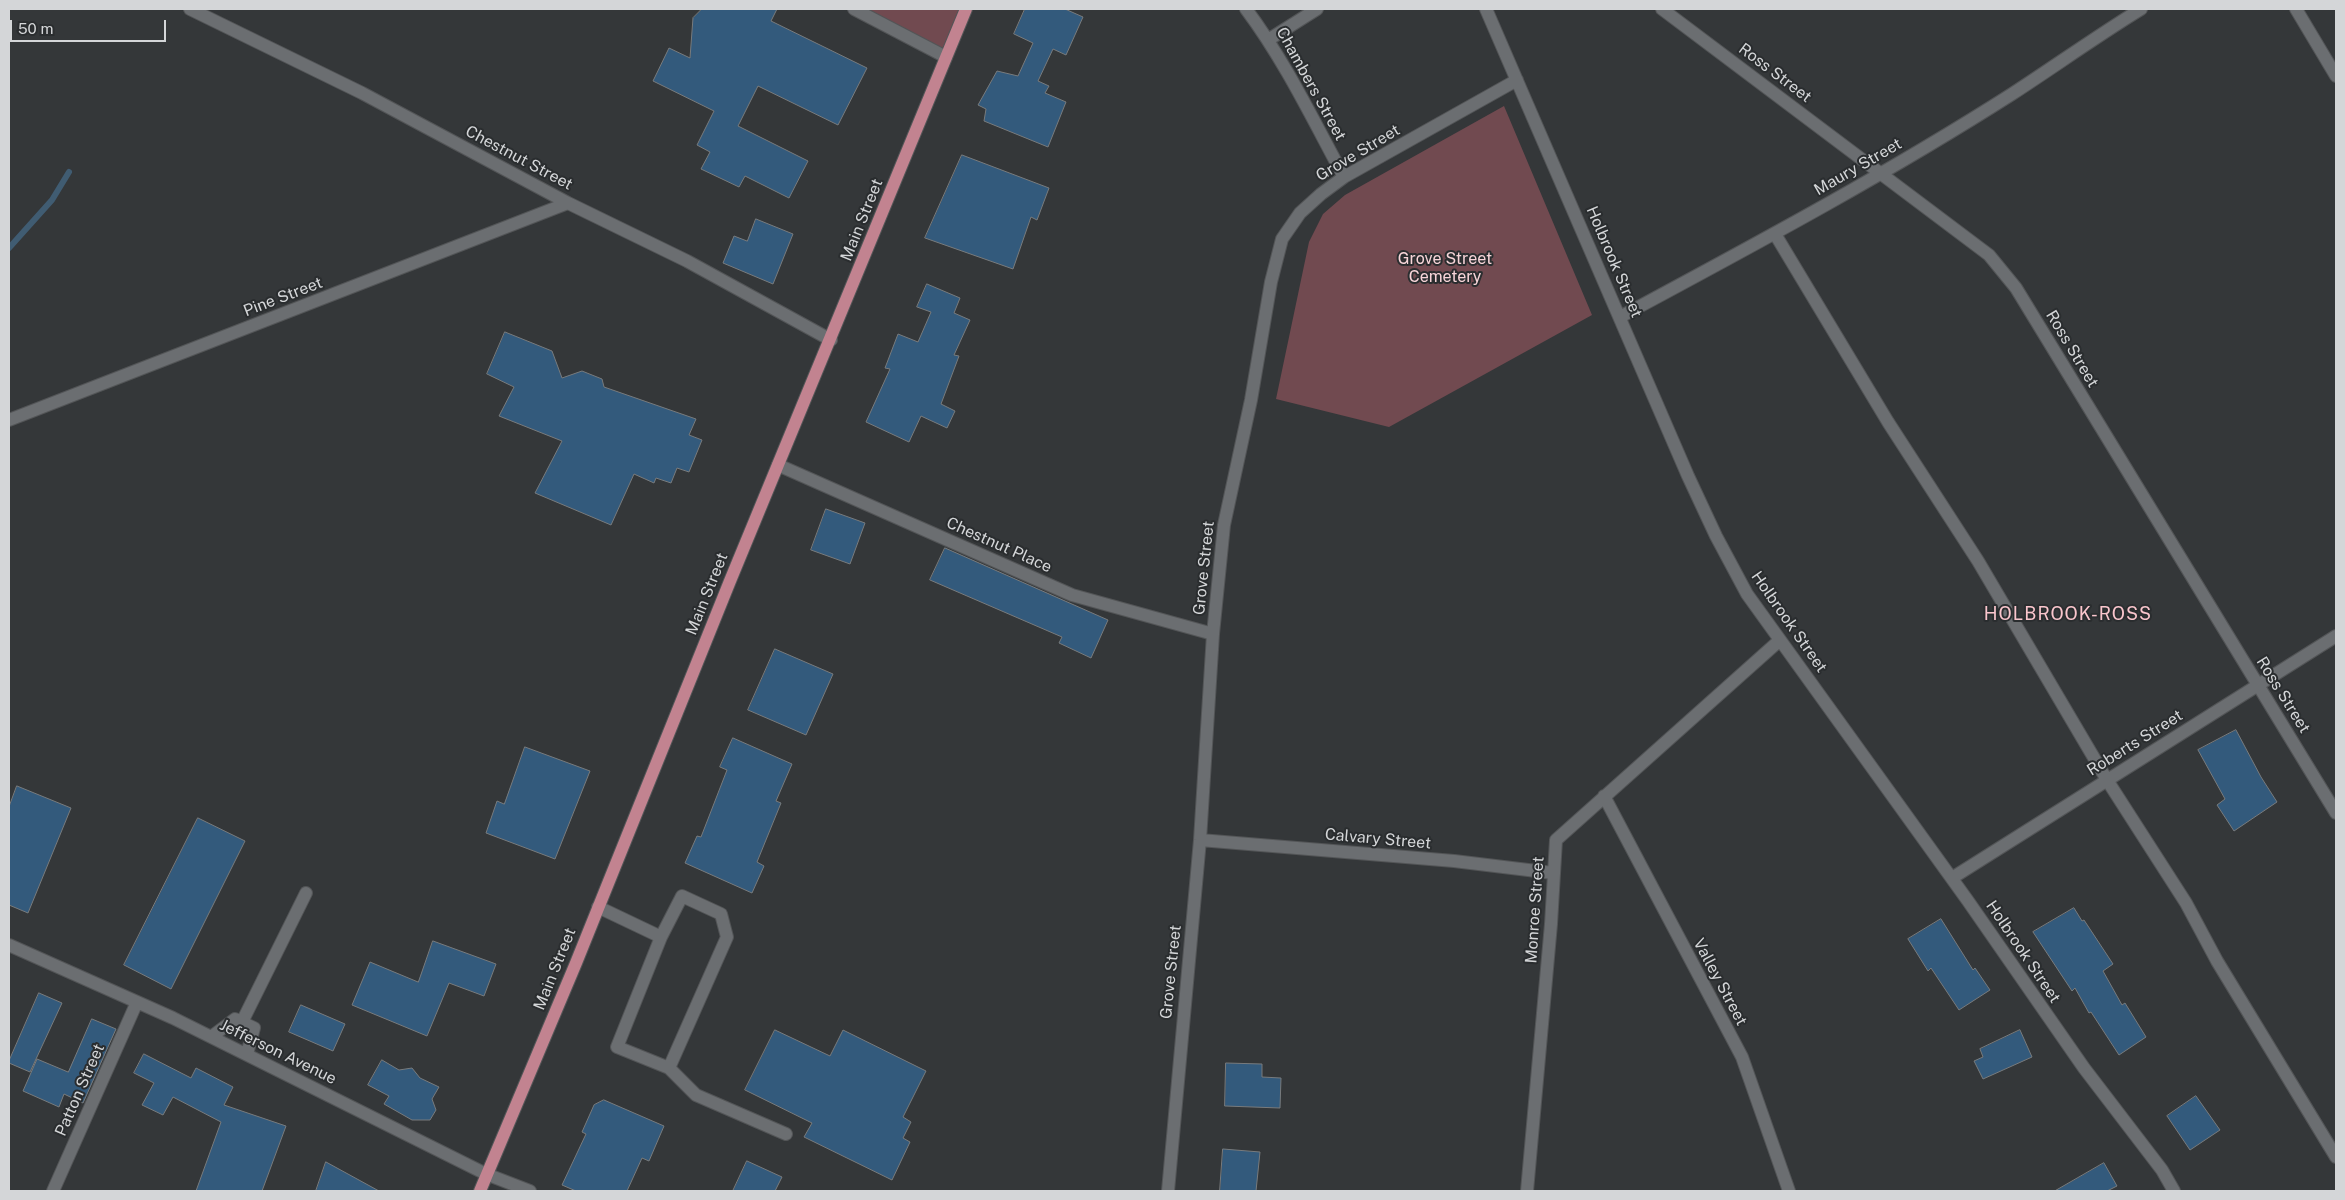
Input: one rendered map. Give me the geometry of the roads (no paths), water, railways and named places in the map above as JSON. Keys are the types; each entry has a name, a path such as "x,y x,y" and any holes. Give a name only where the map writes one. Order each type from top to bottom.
{"main road":[{"name":"Main Street","path":"480,1191 966,9"}],"street":[{"name":"Chestnut Street","path":"190,9 362,93 568,203 687,261 830,340"},
{"path":"854,9 946,57"},
{"name":"Chambers Street","path":"1246,9 1268,40 1344,177"},
{"path":"1268,40 1317,9"},
{"name":"Holbrook Street","path":"1486,9 1716,536 1747,594 1952,878 2084,1068 2162,1170 2174,1191"},
{"name":"Ross Street","path":"1662,9 1989,255 2016,288 2336,813"},
{"name":"Maury Street","path":"1620,318 1774,234 1880,173 2012,94 2103,32 2141,9"},
{"path":"2296,9 2336,76"},
{"name":"Grove Street","path":"1168,1191 1200,840 1213,634 1224,525 1251,400 1271,282 1282,239 1300,213 1344,177 1517,80"},
{"name":"Pine Street","path":"9,420 568,203"},
{"path":"1774,234 1888,422 1978,561 2107,780 2186,903 2217,961 2336,1157"},
{"name":"Chestnut Place","path":"778,465 1072,595 1213,634"},
{"name":"Roberts Street","path":"1952,878 2336,636"},
{"name":"Monroe Street","path":"1527,1191 1556,840 1780,640"},
{"name":"Valley Street","path":"1604,796 1742,1058 1789,1191"},
{"name":"Calvary Street","path":"1200,840 1454,862 1554,874"},
{"path":"242,1022 306,893"},
{"path":"669,1068 727,937 721,914 682,896 661,937 617,1047 669,1068 696,1095 786,1134"},
{"path":"598,907 661,937"},
{"name":"Jefferson Avenue","path":"9,945 212,1037 486,1174 530,1191"},
{"name":"Patton Street","path":"53,1191 137,1002"},
{"path":"212,1037 235,1018 254,1028 246,1054"}],"waterway":[{"path":"9,248 52,200 69,172"}],"district":[{"name":"HOLBROOK-ROSS","path":"2068,614"}],"park label":[{"name":"Grove Street Cemetery","path":"1445,268"}]}
